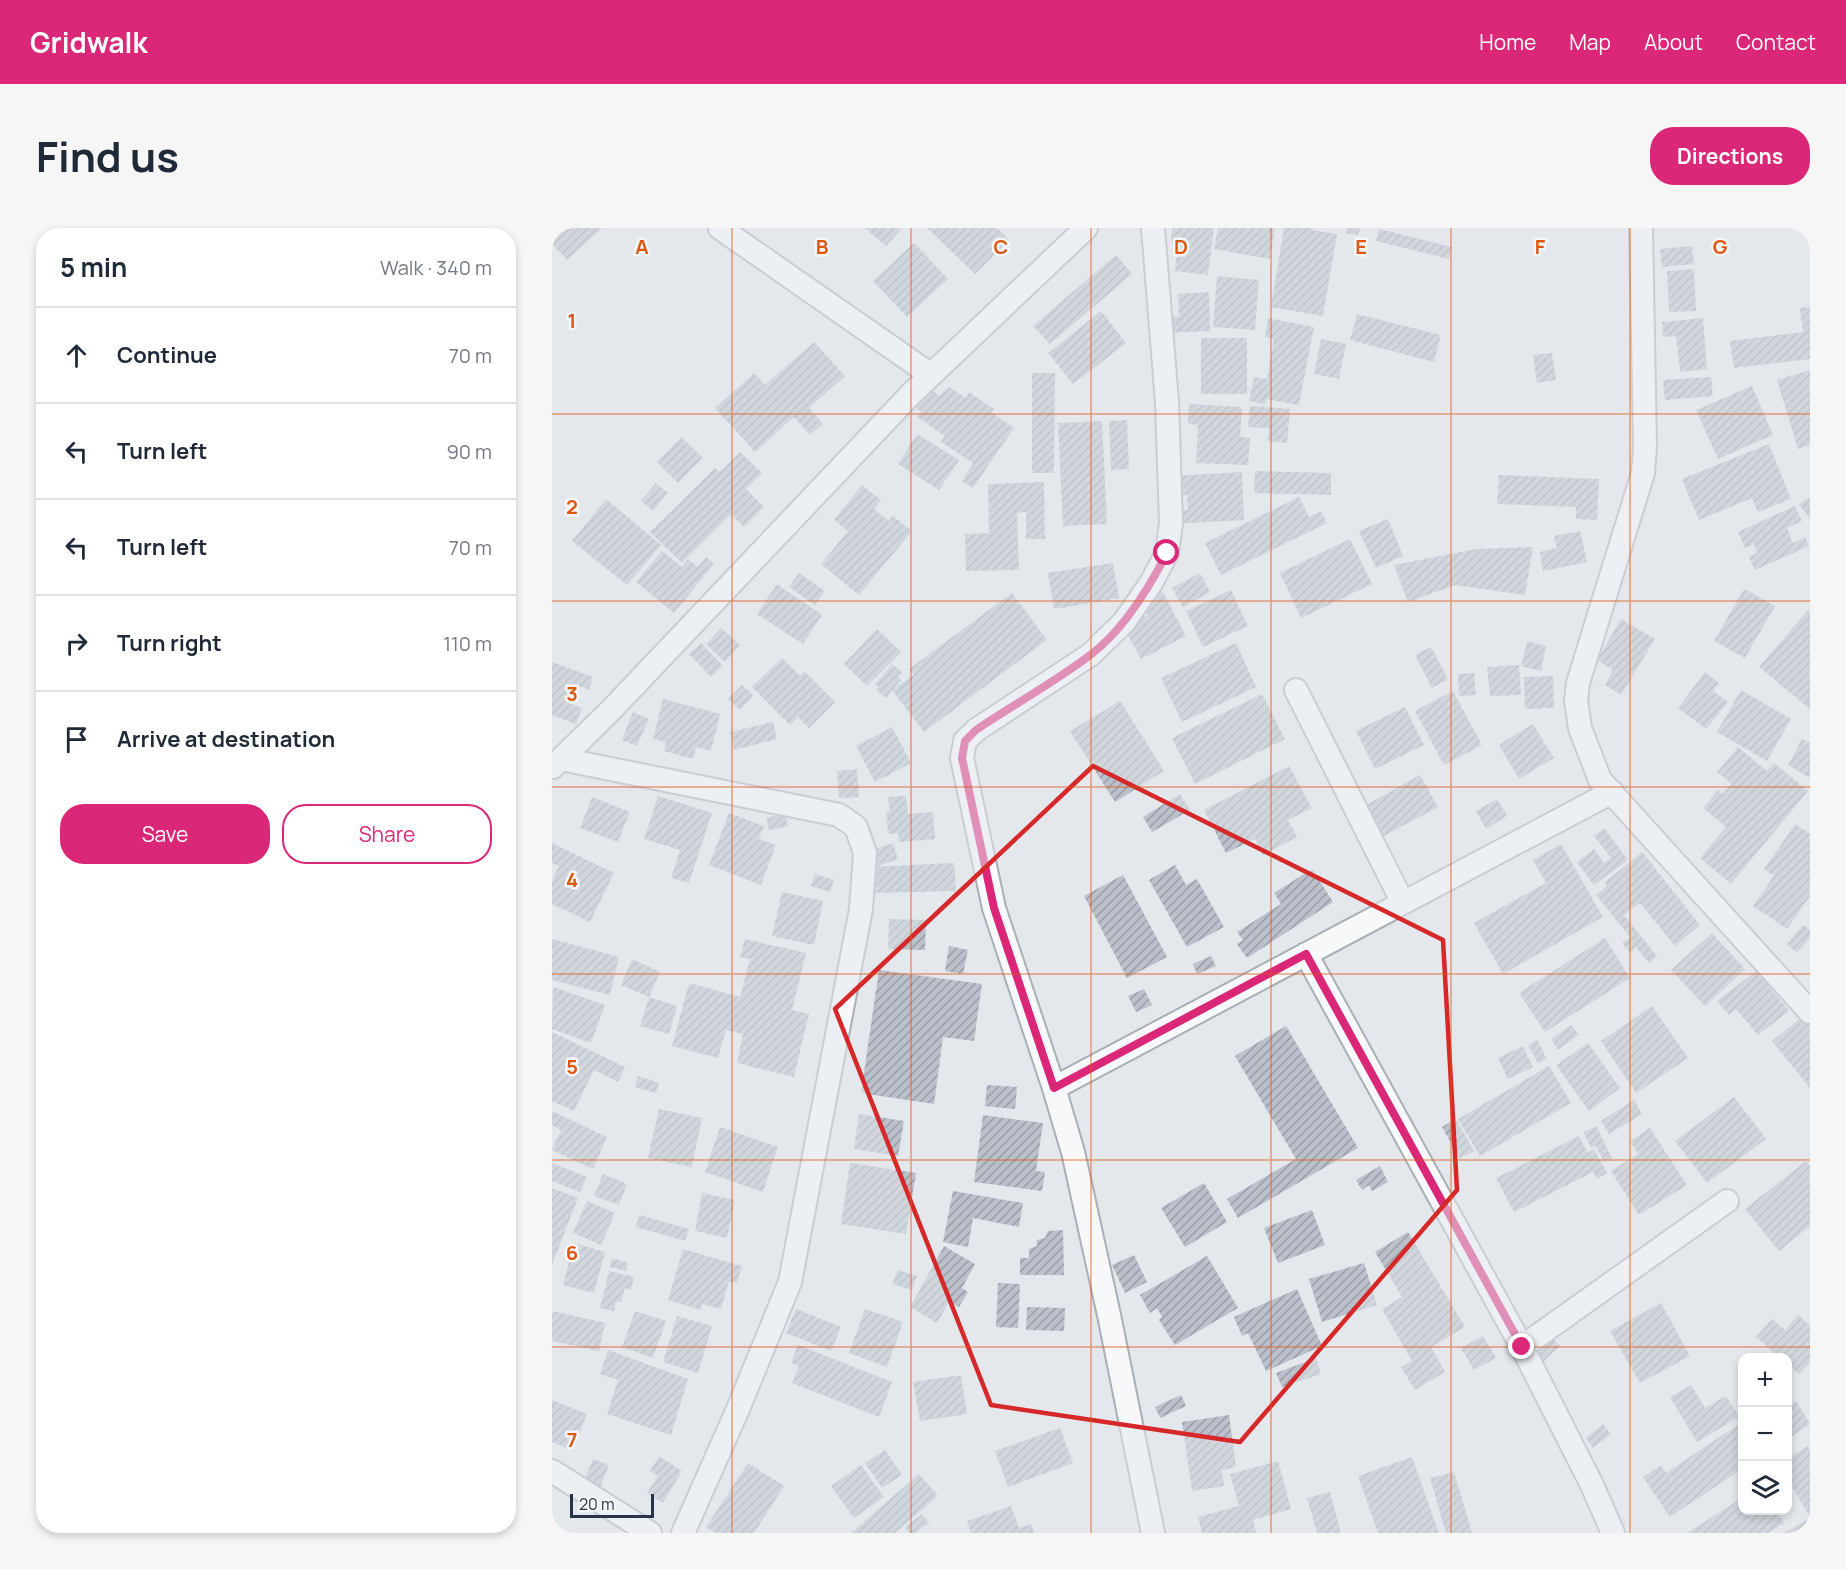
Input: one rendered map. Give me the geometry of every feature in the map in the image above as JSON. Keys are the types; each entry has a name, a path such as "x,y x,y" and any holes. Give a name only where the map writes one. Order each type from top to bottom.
{"street":[{"path":"720,228 931,375"},
{"path":"557,764 911,394 1086,228"},
{"path":"1153,228 1167,402 1171,523 1167,553 1151,583 1124,622 1090,655 976,730 965,741 962,758 994,908 1073,1152 1153,1533"},
{"path":"1641,228 1645,447 1642,473 1578,683 1576,701 1580,728 1600,780 1810,1012"},
{"path":"1296,690 1403,903"},
{"path":"557,764 839,815 856,827 865,853 861,909 790,1282 738,1409 683,1533"},
{"path":"1054,1088 1612,792"},
{"path":"1306,954 1522,1347 1592,1485 1613,1533"},
{"path":"1522,1347 1727,1201"},
{"path":"552,1471 650,1533"}],"highlighted area":[{"path":"1093,766 1443,940 1457,1190 1240,1442 991,1405 835,1009"}],"building":[{"path":"552,228 602,228 567,260 552,244"},
{"path":"865,228 902,228 886,246"},
{"path":"929,228 997,228 1009,240 975,274"},
{"path":"1172,228 1214,228 1208,275 1175,271 1178,244 1171,243"},
{"path":"1218,228 1275,228 1270,259 1214,249"},
{"path":"1284,228 1313,228 1312,230 1337,234 1323,316 1271,307"},
{"path":"1347,228 1360,228 1358,235 1346,233"},
{"path":"1379,229 1452,247 1449,259 1376,241"},
{"path":"914,243 948,279 907,317 873,281"},
{"path":"1692,246 1694,264 1662,267 1660,249"},
{"path":"1116,255 1132,274 1050,344 1033,326"},
{"path":"1694,269 1696,311 1669,312 1667,271"},
{"path":"1217,276 1259,280 1255,330 1213,327"},
{"path":"1209,292 1210,331 1163,333 1162,299 1171,299 1172,317 1179,317 1178,294"},
{"path":"1810,307 1810,359 1734,368 1730,341 1803,332 1800,308"},
{"path":"1101,311 1126,343 1073,384 1048,353"},
{"path":"1357,314 1441,335 1434,362 1350,340"},
{"path":"1268,318 1314,327 1299,405 1266,399 1265,404 1249,401 1254,377 1267,379 1274,339 1265,337"},
{"path":"1703,318 1707,369 1680,372 1676,336 1663,337 1662,322"},
{"path":"1201,338 1247,338 1247,394 1201,394"},
{"path":"1321,339 1346,344 1339,379 1314,374"},
{"path":"814,342 845,376 809,408 823,424 810,435 794,417 755,452 715,408 754,373 765,385"},
{"path":"1552,353 1556,380 1537,383 1533,355"},
{"path":"1810,370 1810,445 1798,449 1777,380"},
{"path":"1032,373 1055,373 1054,473 1032,473"},
{"path":"1711,377 1713,396 1665,400 1663,380"},
{"path":"1752,386 1773,435 1718,459 1696,410"},
{"path":"949,387 966,398 969,392 994,409 992,413 1014,428 973,488 962,481 973,463 941,442 945,436 917,417 921,411 914,407 933,391 939,396"},
{"path":"1189,404 1242,407 1240,437 1250,438 1248,465 1196,463 1198,425 1188,424"},
{"path":"1250,406 1290,409 1287,443 1268,441 1269,428 1248,427"},
{"path":"1127,420 1129,469 1111,470 1109,421"},
{"path":"1102,421 1107,524 1063,526 1058,423"},
{"path":"917,434 959,460 939,490 898,464"},
{"path":"681,437 703,458 678,483 657,462"},
{"path":"1769,444 1791,499 1758,512 1752,498 1699,520 1682,479"},
{"path":"740,452 762,473 746,489 764,507 744,527 731,514 682,563 650,532 715,468 720,472"},
{"path":"1255,471 1331,473 1331,495 1254,493"},
{"path":"1242,472 1244,520 1172,524 1172,511 1188,510 1187,495 1174,495 1173,476"},
{"path":"1499,475 1599,479 1597,520 1576,519 1576,507 1497,504"},
{"path":"1044,482 1045,539 1026,539 1026,512 1017,513 1019,570 966,571 965,534 989,533 988,484"},
{"path":"656,483 668,493 653,511 641,501"},
{"path":"862,485 881,500 874,509 889,521 893,516 912,531 859,595 821,564 848,531 834,520"},
{"path":"1299,497 1309,517 1321,511 1327,523 1221,575 1205,543"},
{"path":"1810,497 1810,519 1799,504"},
{"path":"606,499 661,545 627,585 572,541"},
{"path":"1795,506 1802,521 1787,528 1793,543 1805,537 1809,546 1755,570 1749,557 1757,553 1754,544 1745,548 1738,532"},
{"path":"1388,519 1403,556 1376,568 1359,531"},
{"path":"1580,531 1587,562 1543,571 1540,552 1557,548 1554,536"},
{"path":"1350,539 1372,584 1301,618 1280,573"},
{"path":"1533,547 1525,595 1455,585 1408,602 1394,565 1476,549"},
{"path":"662,551 682,567 688,559 698,567 706,557 714,564 674,613 636,582"},
{"path":"1113,563 1119,598 1054,609 1048,573"},
{"path":"799,573 825,591 815,605 789,587"},
{"path":"1200,573 1210,592 1183,607 1172,588"},
{"path":"777,584 822,615 803,644 757,614"},
{"path":"1744,589 1775,606 1745,658 1714,641"},
{"path":"1231,590 1248,626 1203,647 1186,611"},
{"path":"1163,592 1186,636 1141,659 1124,628 1148,615 1142,603"},
{"path":"1012,593 1047,640 924,732 892,690 914,675 909,669"},
{"path":"1808,610 1810,612 1810,709 1759,667"},
{"path":"1621,619 1655,639 1621,695 1605,685 1613,670 1597,660"},
{"path":"721,628 740,645 725,662 706,644"},
{"path":"877,629 901,652 867,686 844,664"},
{"path":"1527,641 1546,646 1541,671 1521,666"},
{"path":"701,643 723,666 711,677 689,654"},
{"path":"1236,643 1256,687 1182,722 1161,678"},
{"path":"1431,647 1448,679 1432,688 1415,655"},
{"path":"782,658 800,676 804,671 835,702 809,728 798,717 790,725 752,687"},
{"path":"552,662 593,677 589,690 578,686 571,704 582,708 576,724 552,715"},
{"path":"892,664 902,672 898,677 901,680 886,698 876,690 879,687 875,684"},
{"path":"1519,665 1521,695 1490,696 1487,667"},
{"path":"1705,672 1719,683 1713,691 1728,702 1706,729 1678,708"},
{"path":"1474,673 1476,695 1459,696 1458,674"},
{"path":"1553,676 1554,708 1525,709 1524,677"},
{"path":"742,685 754,696 740,710 728,699"},
{"path":"1741,690 1791,719 1767,761 1717,732"},
{"path":"1453,691 1482,745 1444,765 1415,711"},
{"path":"1262,694 1285,739 1195,784 1172,738"},
{"path":"663,699 720,714 711,751 696,747 693,759 664,751 666,742 653,739"},
{"path":"1120,701 1164,771 1115,802 1070,731"},
{"path":"1405,707 1424,745 1375,769 1356,731"},
{"path":"633,712 649,719 637,746 622,740"},
{"path":"773,722 777,739 734,750 730,732"},
{"path":"1533,724 1554,758 1519,779 1499,745"},
{"path":"892,727 911,763 875,782 856,746"},
{"path":"1802,739 1810,743 1810,778 1788,765"},
{"path":"1738,747 1767,771 1774,763 1808,791 1731,884 1700,858 1726,827 1703,808 1718,790 1722,794 1732,784 1717,772"},
{"path":"1289,766 1312,808 1288,820 1297,837 1263,855 1255,839 1226,853 1204,810"},
{"path":"857,769 859,797 839,798 837,771"},
{"path":"1420,775 1438,807 1382,837 1364,806"},
{"path":"1180,794 1190,810 1152,832 1143,817"},
{"path":"658,796 712,813 689,883 671,878 680,850 644,839"},
{"path":"906,796 908,814 933,812 935,839 899,842 898,833 888,834 886,812 890,811 888,797"},
{"path":"592,797 630,812 618,842 580,828"},
{"path":"1497,799 1507,816 1486,829 1476,811"},
{"path":"729,813 764,826 759,839 776,845 761,885 709,865"},
{"path":"785,814 788,826 769,830 766,818"},
{"path":"1795,824 1810,834 1810,896 1787,929 1753,906 1774,876 1764,869"},
{"path":"1604,828 1628,860 1594,885 1577,862 1594,849 1604,863 1611,858 1594,836"},
{"path":"552,843 614,873 590,922 552,904 552,880 559,866 552,863"},
{"path":"893,843 898,859 878,866 872,850"},
{"path":"1561,844 1603,917 1503,974 1474,923 1546,883 1533,860"},
{"path":"1642,852 1700,925 1675,946 1640,903 1624,915 1657,956 1649,963 1636,947 1630,953 1622,943 1630,937 1596,895 1607,886 1605,882"},
{"path":"954,863 956,891 868,893 868,867"},
{"path":"1175,865 1186,885 1197,879 1224,927 1187,947 1149,880"},
{"path":"1312,869 1333,902 1247,958 1237,944 1243,940 1237,932 1281,904 1274,893"},
{"path":"815,874 834,880 830,892 811,886"},
{"path":"1123,875 1167,957 1127,978 1084,896"},
{"path":"782,892 823,901 814,945 772,936"},
{"path":"889,919 926,920 925,950 888,949"},
{"path":"1803,925 1810,930 1810,937 1797,953 1787,944"},
{"path":"1712,933 1745,969 1705,1006 1671,970"},
{"path":"1605,938 1630,978 1545,1032 1519,993"},
{"path":"552,939 619,957 610,995 552,980"},
{"path":"745,939 806,953 792,1010 809,1014 794,1077 737,1063 743,1034 726,1030 718,1058 672,1046 689,983 740,997 750,959 740,957"},
{"path":"949,946 968,950 963,974 945,971"},
{"path":"1211,956 1216,966 1197,974 1193,964"},
{"path":"632,959 660,972 649,997 621,985"},
{"path":"879,970 982,984 974,1041 943,1037 934,1104 861,1093"},
{"path":"1756,971 1789,1011 1758,1035 1736,1009 1729,1015 1717,1001"},
{"path":"553,987 605,1005 591,1043 552,1029"},
{"path":"1144,989 1152,1005 1136,1012 1128,996"},
{"path":"649,997 677,1006 669,1034 640,1026"},
{"path":"1652,1006 1688,1058 1636,1093 1601,1041"},
{"path":"1807,1013 1810,1017 1810,1088 1772,1041"},
{"path":"1571,1025 1579,1035 1558,1050 1551,1039"},
{"path":"1286,1026 1358,1148 1238,1218 1227,1199 1296,1159 1235,1056"},
{"path":"552,1032 625,1067 618,1082 594,1070 574,1111 552,1101"},
{"path":"1537,1040 1547,1059 1538,1063 1528,1045"},
{"path":"1588,1043 1620,1088 1589,1111 1556,1065"},
{"path":"1523,1046 1533,1067 1508,1079 1498,1058"},
{"path":"1549,1066 1571,1103 1480,1156 1458,1119"},
{"path":"638,1076 659,1083 656,1093 635,1087"},
{"path":"987,1085 1017,1087 1015,1109 985,1106"},
{"path":"1734,1097 1766,1139 1707,1183 1675,1141"},
{"path":"1634,1100 1642,1114 1609,1134 1601,1121"},
{"path":"659,1109 702,1118 692,1167 648,1158"},
{"path":"552,1111 607,1137 593,1169 552,1150 561,1130 552,1125"},
{"path":"859,1114 904,1121 898,1156 854,1149"},
{"path":"983,1115 1043,1123 1036,1171 1045,1172 1042,1191 974,1182"},
{"path":"1456,1119 1474,1151 1460,1159 1442,1127"},
{"path":"1596,1126 1612,1158 1604,1162 1596,1146 1591,1148 1583,1132"},
{"path":"720,1127 778,1147 763,1192 705,1172"},
{"path":"1650,1128 1687,1185 1639,1215 1611,1171 1638,1154 1630,1141"},
{"path":"1579,1136 1588,1153 1594,1149 1607,1173 1597,1179 1593,1172 1514,1212 1496,1178"},
{"path":"1806,1161 1810,1166 1810,1226 1779,1251 1745,1209"},
{"path":"552,1163 587,1177 580,1192 552,1181"},
{"path":"850,1163 916,1173 906,1234 841,1224"},
{"path":"1380,1166 1388,1182 1372,1191 1369,1185 1362,1190 1356,1180"},
{"path":"603,1174 627,1184 619,1205 594,1196"},
{"path":"1204,1183 1227,1222 1185,1247 1161,1208"},
{"path":"552,1188 578,1198 552,1265"},
{"path":"953,1191 1023,1203 1019,1227 973,1218 968,1247 943,1242"},
{"path":"702,1193 735,1200 727,1238 695,1231"},
{"path":"587,1201 615,1213 601,1245 573,1233"},
{"path":"1312,1210 1325,1245 1278,1263 1264,1228"},
{"path":"639,1215 689,1229 685,1241 636,1227"},
{"path":"1063,1230 1064,1275 1020,1275 1020,1258 1029,1258 1029,1249 1037,1246 1037,1240 1045,1238 1048,1231"},
{"path":"1408,1232 1465,1327 1431,1347 1445,1372 1415,1390 1401,1367 1412,1361 1382,1309 1402,1297 1375,1252"},
{"path":"574,1243 605,1252 594,1293 563,1285"},
{"path":"944,1246 975,1264 962,1288 968,1292 959,1307 949,1302 937,1323 910,1307"},
{"path":"683,1249 742,1266 737,1283 729,1281 721,1309 702,1304 701,1310 668,1300"},
{"path":"1134,1255 1147,1282 1125,1293 1112,1265"},
{"path":"1207,1256 1238,1308 1175,1345 1159,1320 1162,1317 1157,1308 1150,1313 1140,1295"},
{"path":"612,1258 628,1263 626,1271 610,1267"},
{"path":"1364,1263 1377,1305 1322,1322 1309,1279"},
{"path":"898,1270 917,1276 912,1290 892,1284"},
{"path":"609,1271 634,1277 631,1290 625,1288 621,1302 616,1302 614,1311 600,1308"},
{"path":"998,1283 1020,1284 1018,1328 996,1327"},
{"path":"1297,1289 1322,1346 1266,1371 1248,1333 1242,1336 1234,1317"},
{"path":"1661,1303 1690,1356 1640,1383 1610,1331"},
{"path":"1027,1307 1065,1308 1064,1331 1026,1330"},
{"path":"796,1309 841,1327 831,1351 786,1333"},
{"path":"865,1309 903,1322 887,1367 849,1353"},
{"path":"552,1311 605,1323 599,1351 552,1341"},
{"path":"635,1311 666,1321 653,1358 622,1347"},
{"path":"1798,1315 1810,1326 1810,1362 1799,1374 1792,1368 1792,1353 1774,1353 1756,1337 1772,1319 1785,1330"},
{"path":"677,1316 712,1326 698,1373 663,1362"},
{"path":"1483,1336 1496,1358 1474,1370 1461,1348"},
{"path":"1551,1337 1560,1346 1543,1362 1535,1352"},
{"path":"798,1345 892,1382 879,1417 792,1383 799,1366 791,1363"},
{"path":"608,1350 688,1379 671,1435 607,1414 618,1380 600,1374"},
{"path":"1316,1358 1321,1374 1282,1387 1276,1373"},
{"path":"961,1375 967,1414 920,1421 913,1382"},
{"path":"1691,1385 1705,1408 1726,1396 1738,1418 1697,1442 1670,1397"},
{"path":"1181,1395 1186,1406 1160,1418 1155,1407"},
{"path":"552,1400 587,1414 572,1450 552,1442"},
{"path":"1796,1401 1810,1424 1792,1436 1792,1407"},
{"path":"1229,1415 1236,1467 1222,1470 1224,1486 1192,1491 1182,1422"},
{"path":"1603,1424 1611,1434 1593,1448 1586,1438"},
{"path":"1738,1425 1738,1472 1670,1517 1643,1477 1661,1465 1666,1473"},
{"path":"1060,1428 1073,1463 1008,1487 995,1451"},
{"path":"1808,1446 1810,1450 1810,1517 1792,1487 1792,1456"},
{"path":"885,1450 902,1475 882,1488 865,1463"},
{"path":"659,1456 682,1471 663,1503 647,1493 658,1476 650,1471"},
{"path":"1412,1457 1439,1533 1378,1533 1358,1476"},
{"path":"593,1459 609,1465 599,1490 583,1483"},
{"path":"1278,1461 1291,1509 1253,1520 1256,1533 1202,1533 1198,1517 1239,1506 1230,1474"},
{"path":"748,1463 784,1486 754,1533 716,1533 706,1527"},
{"path":"861,1465 884,1497 854,1518 831,1486"},
{"path":"1454,1472 1472,1533 1446,1533 1430,1478"},
{"path":"919,1474 938,1496 895,1533 851,1533"},
{"path":"1330,1492 1341,1533 1317,1533 1307,1498"},
{"path":"1738,1501 1738,1515 1779,1515 1784,1523 1768,1533 1687,1533"},
{"path":"1011,1506 1019,1528 1031,1524 1034,1533 971,1533 967,1521"},
{"path":"922,1514 929,1523 915,1533 909,1533 905,1527"},
{"path":"1810,1518 1810,1533 1784,1533"}],"route":[{"path":"1167,553 1151,583 1124,622 1090,655 976,730 965,741 962,758 994,908 1054,1088 1306,954 1522,1347"}]}
